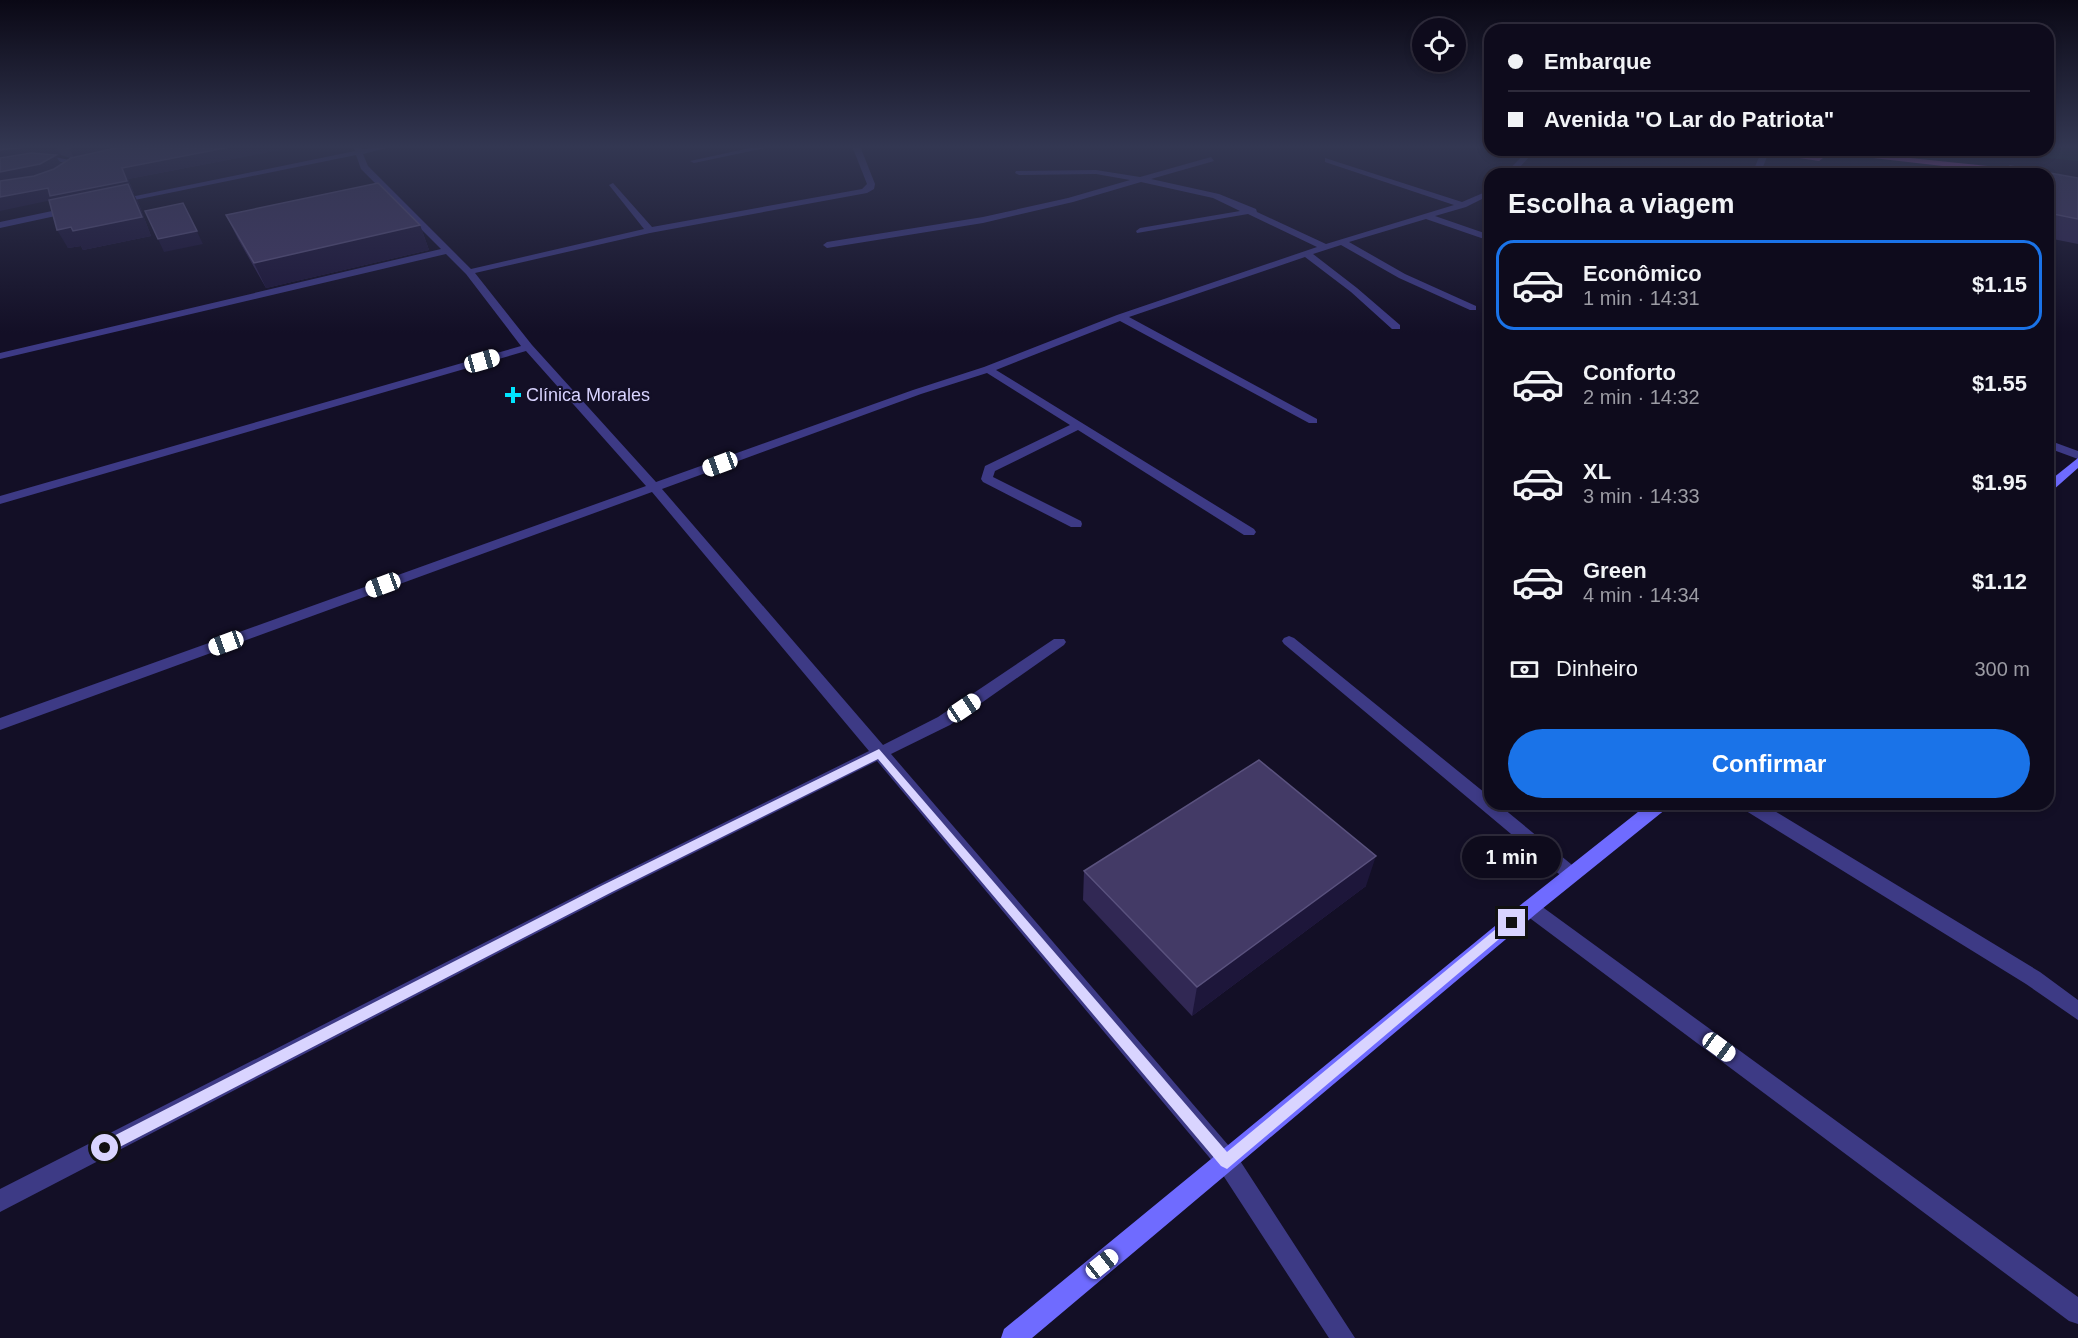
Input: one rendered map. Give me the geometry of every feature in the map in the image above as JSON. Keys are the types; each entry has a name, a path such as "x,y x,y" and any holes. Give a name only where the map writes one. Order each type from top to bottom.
{"main road":[{"path":"2054,483 2077,462"},
{"path":"1013,1338 1530,908 1652,810"}],"street":[{"path":"0,225 79,208"},
{"path":"404,208 469,272 528,347 654,487 1227,1161 1343,1338"},
{"path":"632,208 650,230"},
{"path":"469,272 650,230 765,208"},
{"path":"827,245 983,220 1030,208"},
{"path":"1247,208 1325,247"},
{"path":"0,724 654,487 988,369 1121,318 1308,255 1325,247 1451,208"},
{"path":"1140,231 1253,211"},
{"path":"1425,216 1484,236"},
{"path":"1344,243 1402,276 1473,308"},
{"path":"0,356 446,251"},
{"path":"1308,255 1354,290 1396,327"},
{"path":"1121,318 1313,421"},
{"path":"0,500 528,347"},
{"path":"988,369 1249,532"},
{"path":"1076,524 987,479 986,474 988,469 1079,425"},
{"path":"2054,448 2077,462"},
{"path":"1289,641 1484,802"},
{"path":"0,1201 608,888 944,721 1059,642"},
{"path":"1494,810 1572,874"},
{"path":"1759,810 2033,978 2078,1011"},
{"path":"1530,908 2078,1312"}],"building":[{"path":"51,208 138,208 142,217 73,231 71,227 57,230"},
{"path":"186,208 197,231 158,239 145,211"},
{"path":"257,208 403,208 420,225 254,263 226,215"},
{"path":"2054,208 2078,208 2078,219 2054,214"},
{"path":"1259,760 1376,856 1197,987 1084,871"}],"place":[{"name":"Clínica Morales","path":"513,395"}],"route":[{"path":"105,1148 608,888 879,753 1227,1161 1512,923"}]}
